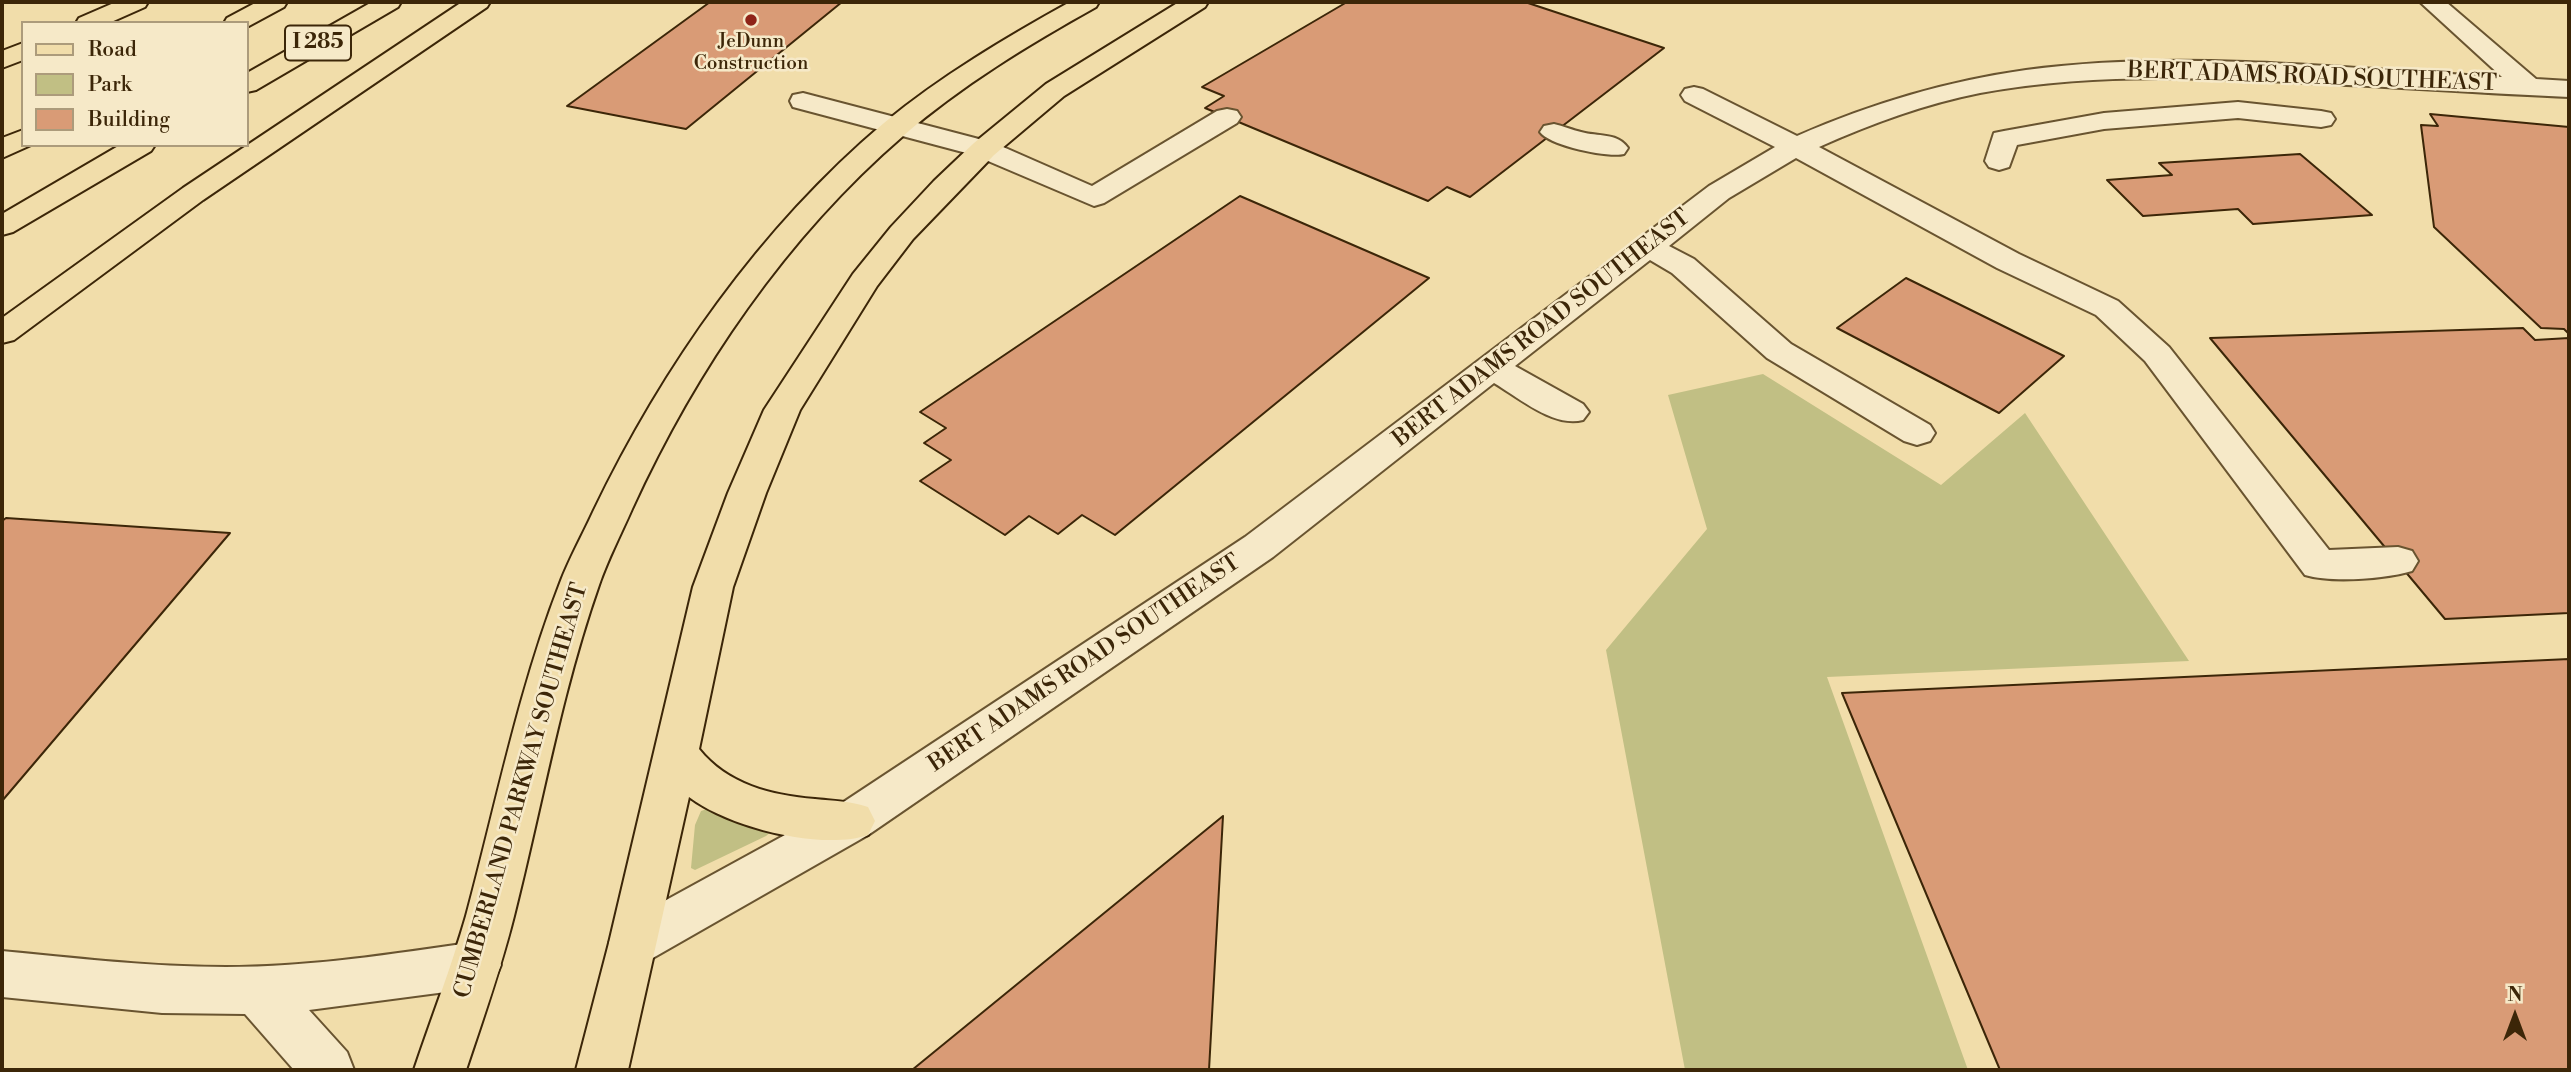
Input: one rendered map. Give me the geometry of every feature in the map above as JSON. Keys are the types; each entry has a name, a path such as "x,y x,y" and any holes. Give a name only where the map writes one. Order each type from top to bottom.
{"main road":[{"path":"93,21 136,2"},
{"name":"I 285","path":"240,21 275,2"},
{"name":"I 285","path":"248,83 389,2"},
{"path":"2,332 193,194 478,2"},
{"name":"CUMBERLAND PARKWAY SOUTHEAST","path":"440,1070 476,965 537,728 578,587 621,488 668,402 714,330 762,265 814,207 898,126 977,67 1087,2"},
{"path":"602,1070 634,943 713,587 747,493 782,410 864,281 911,223 984,149 1055,90 1196,2"},
{"path":"2,60 21,52"},
{"path":"2,149 21,139"},
{"path":"2,226 138,147"},
{"path":"676,753 698,779 733,799 821,821 852,821"}],"street":[{"path":"2432,2 2528,86"},
{"name":"BERT ADAMS ROAD SOUTHEAST","path":"634,943 852,821 1259,547 1719,192 1796,147 1880,113 1932,96 1987,84 2044,76 2127,70 2217,70 2569,89"},
{"path":"2044,76 2104,121"},
{"path":"1694,95 2008,261 2107,308 2157,354 2319,565 2398,561"},
{"path":"803,101 984,149 1094,197 1227,117"},
{"path":"1999,161 2004,139 2104,121 2238,110 2321,119"},
{"path":"1561,127 1582,142 1607,145"},
{"path":"1648,247 1684,266 1779,351 1917,433"},
{"path":"1492,368 1571,412"},
{"path":"2,974 185,990 257,990 369,981 476,965"},
{"path":"257,990 328,1070"}],"green space":[{"path":"1763,374 1941,485 2025,413 2189,661 1827,677 1968,1070 1685,1070 1606,650 1707,529 1668,395"},
{"path":"707,809 768,822 773,830 766,836 695,870 691,868 695,825 701,811"}],"building":[{"path":"710,2 842,2 686,129 567,106"},
{"path":"1347,2 1525,2 1664,48 1470,197 1447,187 1428,201 1205,108 1224,96 1202,87"},
{"path":"2430,114 2569,127 2569,334 2564,329 2541,328 2434,227 2421,125 2438,126"},
{"path":"2300,154 2372,215 2253,224 2238,209 2143,216 2107,180 2172,175 2159,163"},
{"path":"1240,196 1429,278 1115,535 1082,515 1058,534 1029,516 1005,535 920,481 951,460 924,443 946,428 920,412"},
{"path":"1906,278 2064,356 1999,413 1837,328"},
{"path":"2523,328 2535,340 2569,338 2569,613 2445,619 2210,338"},
{"path":"6,518 230,533 2,801 2,521"},
{"path":"2569,659 2569,1070 2000,1070 1842,693"},
{"path":"1223,816 1209,1070 912,1070"}],"place":[{"name":"JeDunn Construction","path":"751,20"}]}
